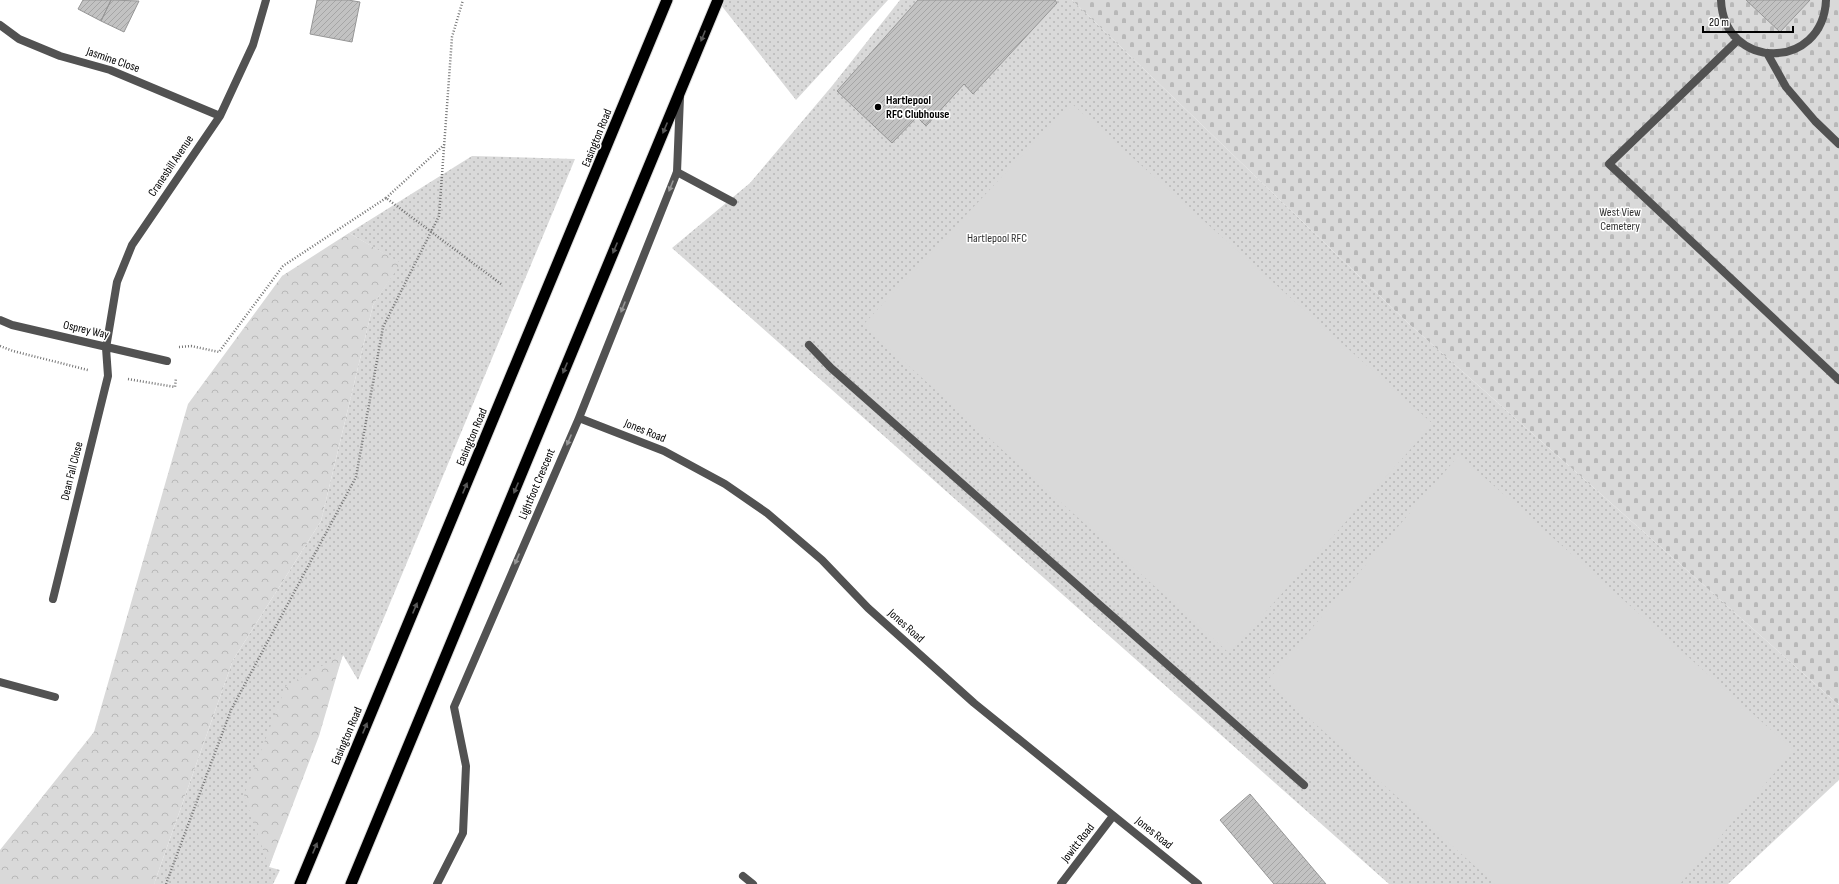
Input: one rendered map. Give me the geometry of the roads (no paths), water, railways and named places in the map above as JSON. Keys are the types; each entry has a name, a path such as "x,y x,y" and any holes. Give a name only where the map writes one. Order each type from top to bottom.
{"highway":[{"name":"Easington Road","path":"300,884 667,0"},
{"path":"351,884 718,0"}],"street":[{"name":"Cranesbill Avenue","path":"106,348 117,282 132,245 220,116 253,45 266,0"},
{"path":"1721,0 1722,12 1728,29 1738,40 1754,51 1767,53 1788,52 1804,45 1816,33 1824,18 1826,0"},
{"name":"Jasmine Close","path":"0,24 19,39 60,56 110,70 220,116"},
{"path":"1738,40 1609,164 1839,380"},
{"path":"1767,53 1786,87 1815,122 1839,144"},
{"name":"Lightfoot Crescent","path":"437,884 463,833 466,766 454,707 579,418 676,172 680,92"},
{"path":"676,172 733,202"},
{"name":"Osprey Way","path":"0,320 12,325 166,361"},
{"path":"809,345 831,368 1304,786"},
{"name":"Dean Fall Close","path":"53,599 108,376 106,348"},
{"name":"Jones Road","path":"579,418 664,451 725,484 767,513 822,560 868,608 974,704 1198,884"},
{"path":"0,682 55,697"},
{"name":"Jowitt Road","path":"1061,884 1113,816"},
{"path":"743,876 753,884"}],"place":[{"name":"Hartlepool RFC Clubhouse","path":"878,107"}],"park label":[{"name":"West View Cemetery","path":"1620,219"},
{"name":"Hartlepool RFC","path":"997,238"}]}
